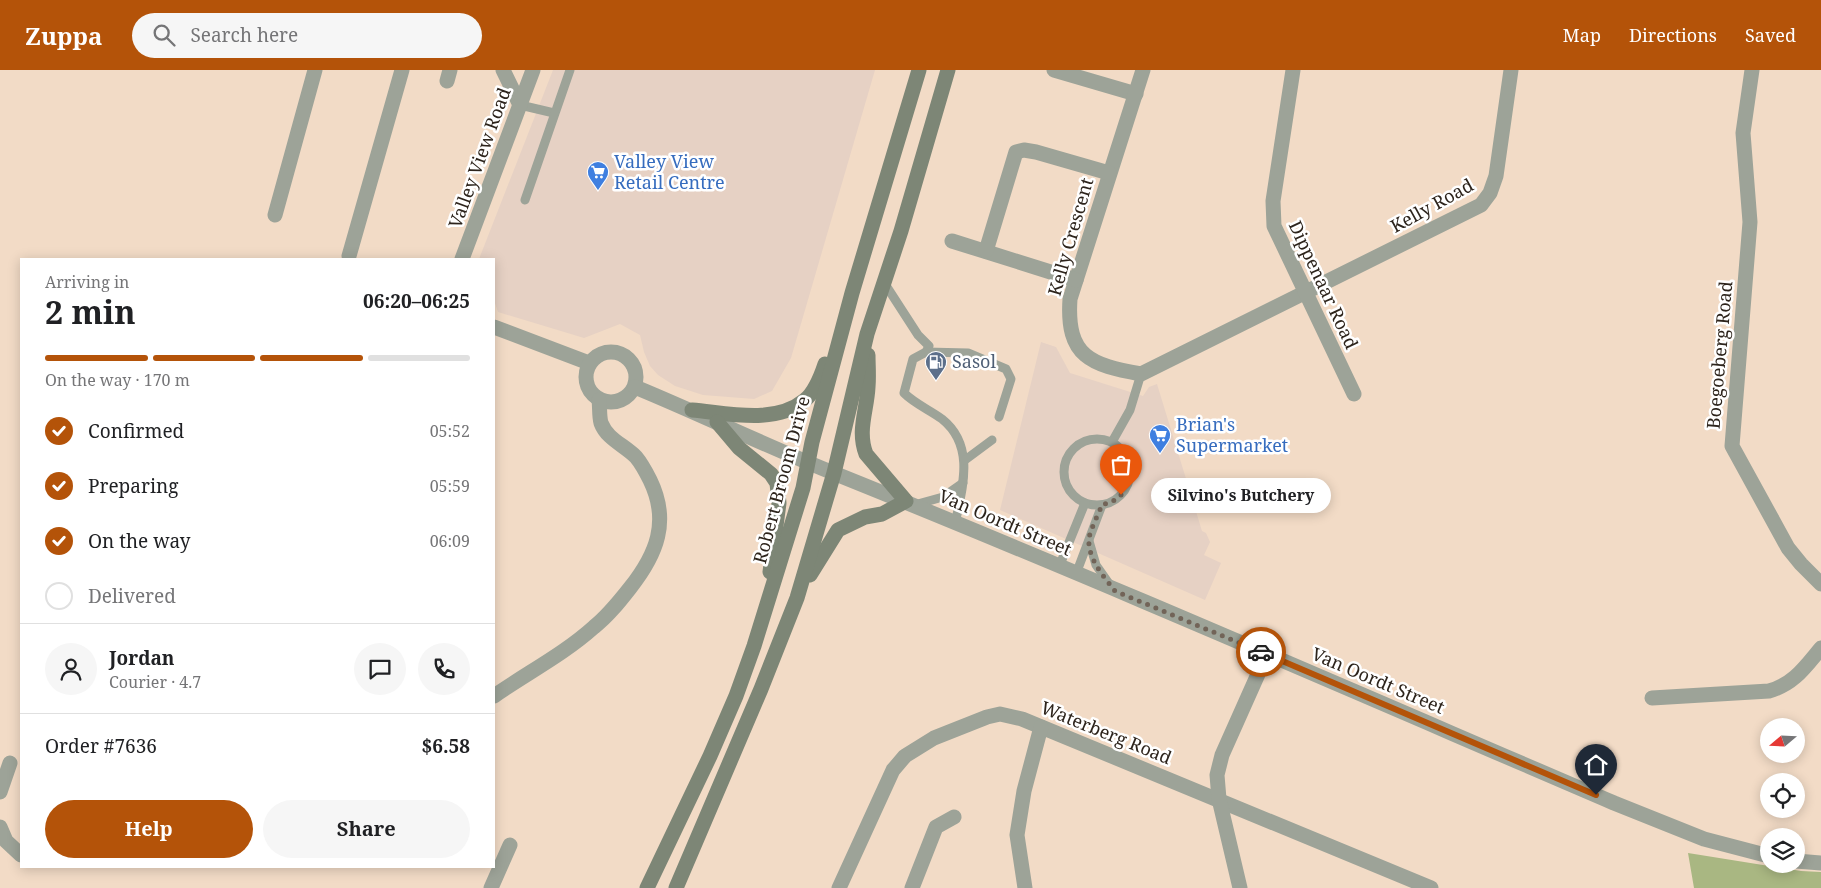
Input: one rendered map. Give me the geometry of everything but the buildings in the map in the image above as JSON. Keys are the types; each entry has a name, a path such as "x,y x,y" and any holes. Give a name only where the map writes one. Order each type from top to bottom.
{"street":[{"path":"275,216 315,70"},
{"path":"348,256 402,70"},
{"path":"503,70 520,105"},
{"name":"Valley View Road","path":"462,258 533,70"},
{"name":"Robert Broom Drive","path":"647,888 736,696 765,613 803,488 812,442 852,293 919,70"},
{"path":"676,888 761,689 796,598 834,473 867,334 884,284 948,70"},
{"path":"1054,70 1136,94"},
{"name":"Kelly Crescent","path":"1142,374 1107,368 1089,358 1080,348 1071,330 1069,315 1070,299 1143,70"},
{"name":"Dippenaar Road","path":"1293,70 1272,211 1277,237 1354,394"},
{"name":"Kelly Road","path":"1304,294 1480,205 1485,200 1493,188 1496,176 1511,70"},
{"name":"Boegoeberg Road","path":"1752,70 1743,133 1750,222 1732,446 1788,548 1821,584"},
{"path":"986,251 1017,152 1036,152 1109,173"},
{"path":"952,241 1076,280"},
{"path":"692,410 766,415 791,409 806,399 821,375 852,293"},
{"path":"1142,374 1304,294"},
{"path":"495,327 590,363"},
{"path":"796,598 828,543 838,530 865,516 882,514 910,503 866,454 863,445 861,436 868,387 867,334"},
{"path":"603,353 619,353 632,363 636,371 635,387 624,400 608,403 600,400 593,395 586,380 590,363 603,353"},
{"path":"635,387 809,462"},
{"path":"495,695 570,646 609,614 646,569 657,543 660,526 656,498 650,481 636,457 605,430 600,418 600,400"},
{"path":"717,422 740,448 775,478 778,486 779,503 765,613"},
{"name":"Van Oordt Street","path":"809,462 1704,839 1760,854"},
{"path":"1652,698 1769,691 1780,688 1798,677 1821,648"},
{"path":"1240,888 1219,800 1218,775 1222,755 1267,654"},
{"name":"Waterberg Road","path":"839,888 892,770 905,756 934,738 994,714 1014,716 1431,888"},
{"path":"1025,888 1016,835 1024,791 1041,727"},
{"path":"0,792 10,763"},
{"path":"912,888 936,827 954,817"},
{"path":"0,827 6,841 20,854"},
{"path":"491,888 510,845"},
{"path":"1805,862 1821,863"}],"lane":[{"path":"525,200 570,70"},
{"path":"520,105 554,113"},
{"path":"884,284 918,335 929,345 926,352"},
{"path":"955,524 965,460 959,444 944,421 904,393 913,360 926,352 968,354 1006,369 1011,379 999,417"},
{"path":"1112,442 1130,410 1142,374"},
{"path":"1102,438 1112,442 1127,456 1130,477 1121,495 1113,501 1102,505 1085,503 1072,494 1066,486 1064,465 1067,455 1082,441 1102,438"},
{"path":"965,460 992,440"},
{"path":"910,503 943,497 962,483"},
{"path":"1059,567 1085,503"},
{"path":"1076,574 1102,505"},
{"path":"1089,538 1091,551 1099,571 1115,591"}],"shaded area":[{"name":"Valley View Retail Centre","path":"553,70 875,70 791,358 772,391 754,399 703,395 675,386 658,375 650,366 640,335 620,324 584,338 498,312 495,303 495,258 479,258"},
{"path":"1041,342 1056,347 1070,373 1143,396 1149,387 1157,384 1202,531 1206,533 1210,542 1204,555 1221,563 1205,600 1000,510"}],"green space":[{"path":"1688,853 1760,864 1760,873 1821,872 1821,888 1694,888"}],"way so far":[{"path":"1121,495 1113,501 1102,505 1089,538 1091,551 1099,571 1115,591 1261,652"}],"place":[{"name":"Valley View Retail Centre","path":"598,191"},
{"name":"Sasol","path":"936,381"},
{"name":"Brian's Supermarket","path":"1160,454"},
{"name":"Silvino's Butchery","path":"1121,495"}],"route":[{"path":"1261,652 1596,795"}]}
